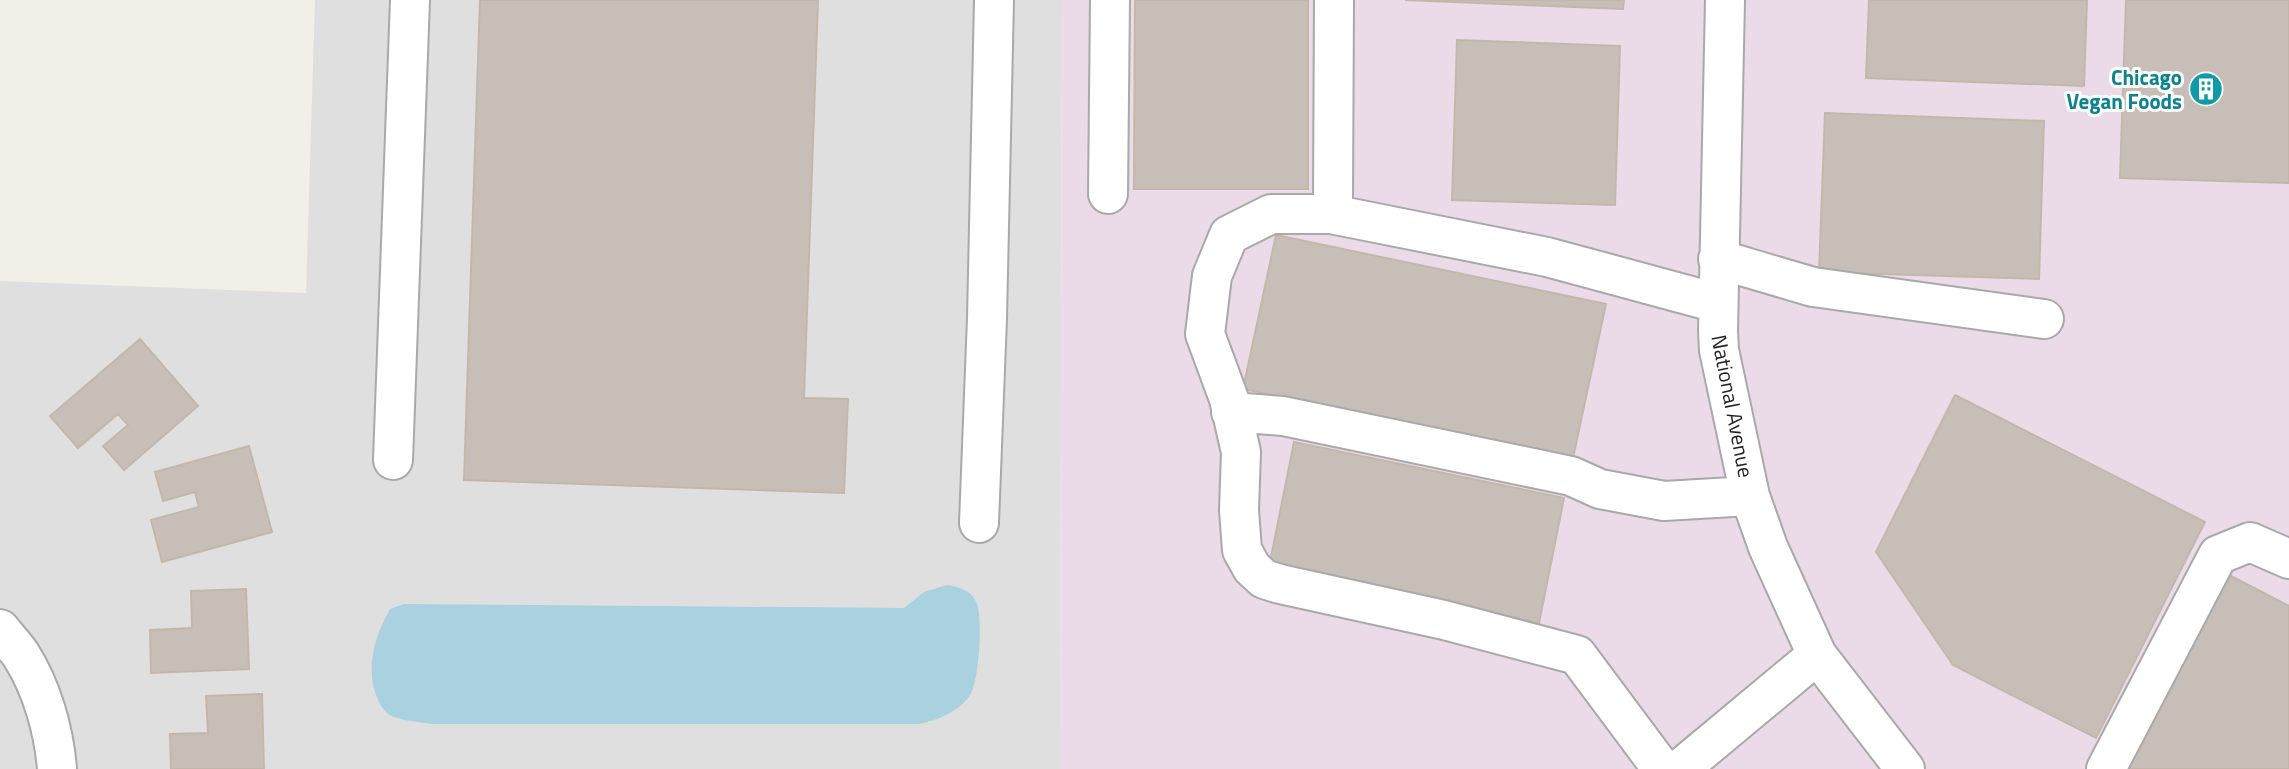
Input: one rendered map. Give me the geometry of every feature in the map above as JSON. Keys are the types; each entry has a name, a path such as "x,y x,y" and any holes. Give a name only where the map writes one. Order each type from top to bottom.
{"street":[{"path":"394,460 410,0"},
{"path":"979,523 987,318 994,0"},
{"path":"1108,194 1110,0"},
{"path":"1333,199 1334,0"},
{"name":"National Avenue","path":"1725,0 1717,303 1719,350 1750,496 1768,547 1817,656 1905,769"},
{"path":"1662,769 1577,655 1444,620 1280,584 1265,579 1252,568 1242,550 1239,510 1241,452 1231,412 1205,334 1212,276 1229,234 1271,214 1331,214 1547,257 1717,303"},
{"path":"1718,259 1813,287 2044,319"},
{"path":"1231,412 1283,416 1571,476 1600,489 1664,501 1750,496"},
{"path":"2106,769 2218,555 2250,542 2289,559"},
{"path":"0,629 21,655 43,701 55,748 57,769"},
{"path":"1680,769 1817,656"}],"shaded area":[{"path":"315,0 1062,0 1060,769 0,769 0,281 306,293"},
{"path":"1062,0 2289,0 2289,769 1060,769"}],"water":[{"path":"947,585 968,592 977,604 980,636 976,677 970,695 954,711 919,724 431,724 398,718 387,713 379,702 372,678 373,654 379,631 390,609 404,604 904,608 924,592"}],"building":[{"path":"480,0 818,0 804,398 848,399 844,493 464,480"},
{"path":"1135,0 1308,0 1308,189 1134,189"},
{"path":"1405,0 1624,0 1623,9"},
{"path":"1869,0 2087,0 2084,86 1866,78"},
{"name":"Chicago Vegan Foods","path":"2126,0 2289,0 2289,183 2120,178"},
{"path":"1457,40 1620,46 1615,205 1452,200"},
{"path":"1825,113 2044,121 2039,279 1819,272"},
{"path":"1276,235 1606,304 1573,458 1243,389"},
{"path":"140,339 198,406 124,470 103,446 128,425 118,414 78,448 50,416"},
{"path":"1955,395 2205,522 2096,738 1953,665 1876,552"},
{"path":"1294,442 1564,498 1539,623 1269,567"},
{"path":"249,446 272,532 162,562 151,520 199,507 195,492 163,501 155,472"},
{"path":"2227,574 2289,606 2289,769 2127,769"},
{"path":"246,589 249,669 151,673 150,630 192,628 191,591"},
{"path":"262,694 264,769 171,769 170,734 208,733 206,696"}],"place":[{"name":"Chicago Vegan Foods","path":"2206,89"}]}
